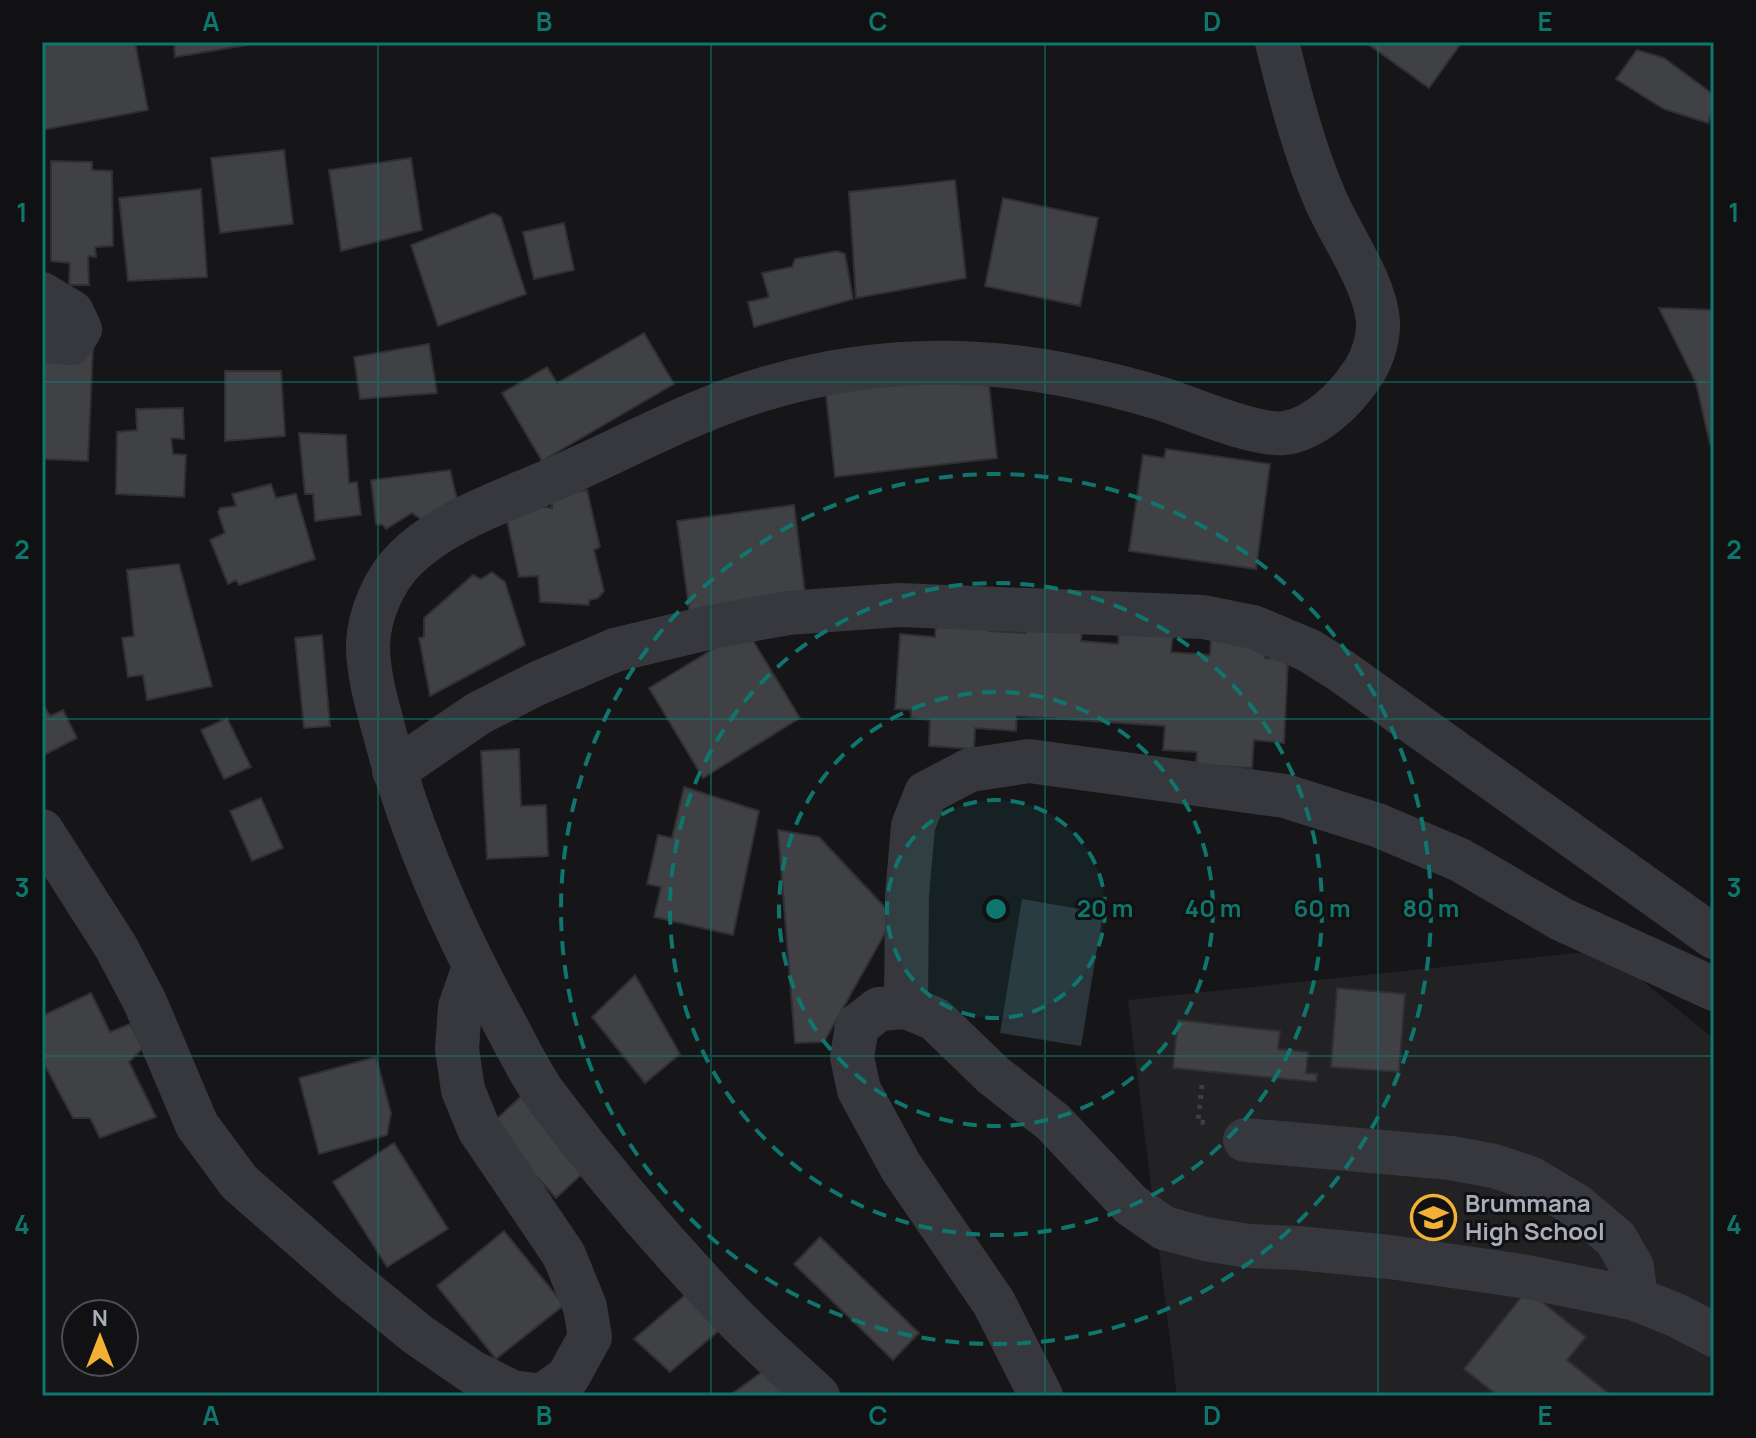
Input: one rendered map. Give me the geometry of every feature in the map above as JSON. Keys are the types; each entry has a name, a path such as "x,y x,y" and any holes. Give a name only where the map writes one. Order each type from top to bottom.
{"street":[{"path":"818,1396 734,1317 635,1206 542,1090 474,967 424,857 394,771 373,687 368,641 375,612 386,583 407,556 454,524 697,414 767,388 826,374 916,362 991,364 1066,375 1154,396 1258,430 1285,433 1313,422 1331,410 1361,377 1372,355 1378,322 1368,287 1326,200 1300,129 1277,42"},
{"path":"42,294 72,312 80,329 71,343 42,341"},
{"path":"394,771 479,713 536,684 615,650 711,627 788,613 899,605 1203,617 1253,627 1308,650 1340,670 1714,937"},
{"path":"906,1007 907,896 913,826 926,793 970,770 1029,761 1285,796 1377,825 1460,860 1561,919 1714,989"},
{"path":"42,831 116,947 145,1002 197,1125 239,1182 417,1334 461,1365 512,1392 542,1396 568,1377 590,1337 585,1307 564,1255 479,1129 463,1090 457,1049 460,1007 474,967"},
{"path":"1041,1396 994,1303 901,1167 859,1090 852,1057 857,1026 879,1009 906,1007 935,1019 993,1075 1053,1122 1131,1205 1164,1228 1249,1246 1390,1257 1522,1276 1636,1299 1714,1335"},
{"path":"1245,1140 1451,1158 1494,1166 1530,1178 1577,1206 1616,1239 1632,1267 1636,1299"}],"path":[{"path":"1199,1117 1202,1085"}],"shaded area":[{"path":"1022,899 1103,913 1081,1046 1000,1033"},
{"name":"Brummana High School","path":"1605,950 1714,1039 1714,1396 1177,1396 1128,1000"}],"building":[{"path":"42,42 135,42 148,110 42,130"},
{"path":"174,42 246,42 247,45 175,57"},
{"path":"1365,42 1462,42 1429,88"},
{"path":"1637,50 1664,58 1714,95 1714,107 1708,123 1664,109 1616,79"},
{"path":"284,150 293,224 220,233 211,158"},
{"path":"411,158 422,230 341,251 329,170"},
{"path":"51,161 92,162 92,170 112,171 113,246 95,247 96,257 88,256 89,285 69,285 70,263 51,261"},
{"path":"955,180 966,278 856,298 849,192"},
{"path":"201,189 207,277 128,281 119,198"},
{"path":"1003,198 1098,218 1080,306 985,286"},
{"path":"493,213 501,217 526,294 438,326 411,245"},
{"path":"564,223 574,270 534,279 523,232"},
{"path":"837,251 845,254 853,299 754,327 748,302 769,297 762,273 792,267 795,259"},
{"path":"1659,308 1714,310 1714,443 1710,444 1696,383"},
{"path":"644,333 674,384 542,461 502,393 547,367 557,383"},
{"path":"429,344 437,393 360,399 354,357"},
{"path":"42,345 93,347 88,461 42,459"},
{"path":"963,365 988,376 997,458 835,477 826,394"},
{"path":"225,371 281,371 285,436 225,441"},
{"path":"183,408 184,439 171,438 173,454 186,455 184,497 116,494 117,432 137,430 136,409"},
{"path":"299,433 346,435 349,483 357,482 361,515 315,521 313,494 305,494"},
{"path":"1166,449 1270,464 1256,569 1129,551 1143,455 1164,458"},
{"path":"450,470 457,499 422,520 412,513 386,529 376,524 371,480"},
{"path":"271,484 276,498 296,494 315,559 239,585 236,580 228,584 210,540 225,533 218,512 220,508 236,506 232,494"},
{"path":"587,490 600,547 594,550 604,591 598,598 589,600 589,605 540,602 538,576 519,577 503,502 552,508 551,495"},
{"path":"794,505 806,601 690,616 677,521"},
{"path":"179,564 212,686 147,700 143,675 128,677 122,638 134,636 127,570"},
{"path":"492,572 505,582 525,645 430,696 419,638 424,637 424,618 473,575 481,579"},
{"path":"937,609 990,631 1026,633 1027,618 1083,622 1081,641 1118,644 1119,629 1173,633 1171,652 1210,655 1211,640 1266,644 1265,658 1288,659 1284,743 1254,740 1252,768 1196,765 1197,752 1163,750 1165,726 1017,716 1016,731 975,728 974,749 929,746 930,720 911,718 911,710 895,709 900,634 935,637"},
{"path":"746,629 800,718 703,778 649,688"},
{"path":"322,635 330,726 304,728 295,638"},
{"path":"45,707 50,716 63,710 77,738 42,756 42,709"},
{"path":"227,718 251,767 224,779 201,730"},
{"path":"519,749 521,806 546,805 548,856 487,859 481,751"},
{"path":"684,787 759,811 733,935 654,917 661,887 647,884 658,835 672,838"},
{"path":"261,798 283,848 252,861 230,811"},
{"path":"778,830 819,837 894,917 824,1042 795,1043"},
{"path":"635,975 680,1054 645,1083 592,1017"},
{"path":"1337,988 1405,994 1399,1072 1331,1067"},
{"path":"91,993 110,1032 130,1024 143,1048 129,1062 156,1117 100,1138 90,1118 73,1118 42,1060 42,1016"},
{"path":"1178,1020 1280,1031 1278,1049 1308,1052 1306,1073 1317,1074 1316,1082 1173,1068"},
{"path":"376,1057 391,1113 387,1135 319,1154 299,1078"},
{"path":"527,1091 593,1164 556,1198 490,1125"},
{"path":"394,1143 448,1229 387,1267 333,1182"},
{"path":"504,1231 564,1305 496,1359 437,1286"},
{"path":"820,1237 919,1333 893,1360 794,1264"},
{"path":"1527,1290 1586,1337 1567,1360 1612,1396 1498,1396 1464,1369"},
{"path":"685,1295 722,1328 670,1372 634,1339"},
{"path":"766,1369 790,1396 729,1396"}],"place":[{"name":"Brummana High School","path":"1434,1218"}]}
